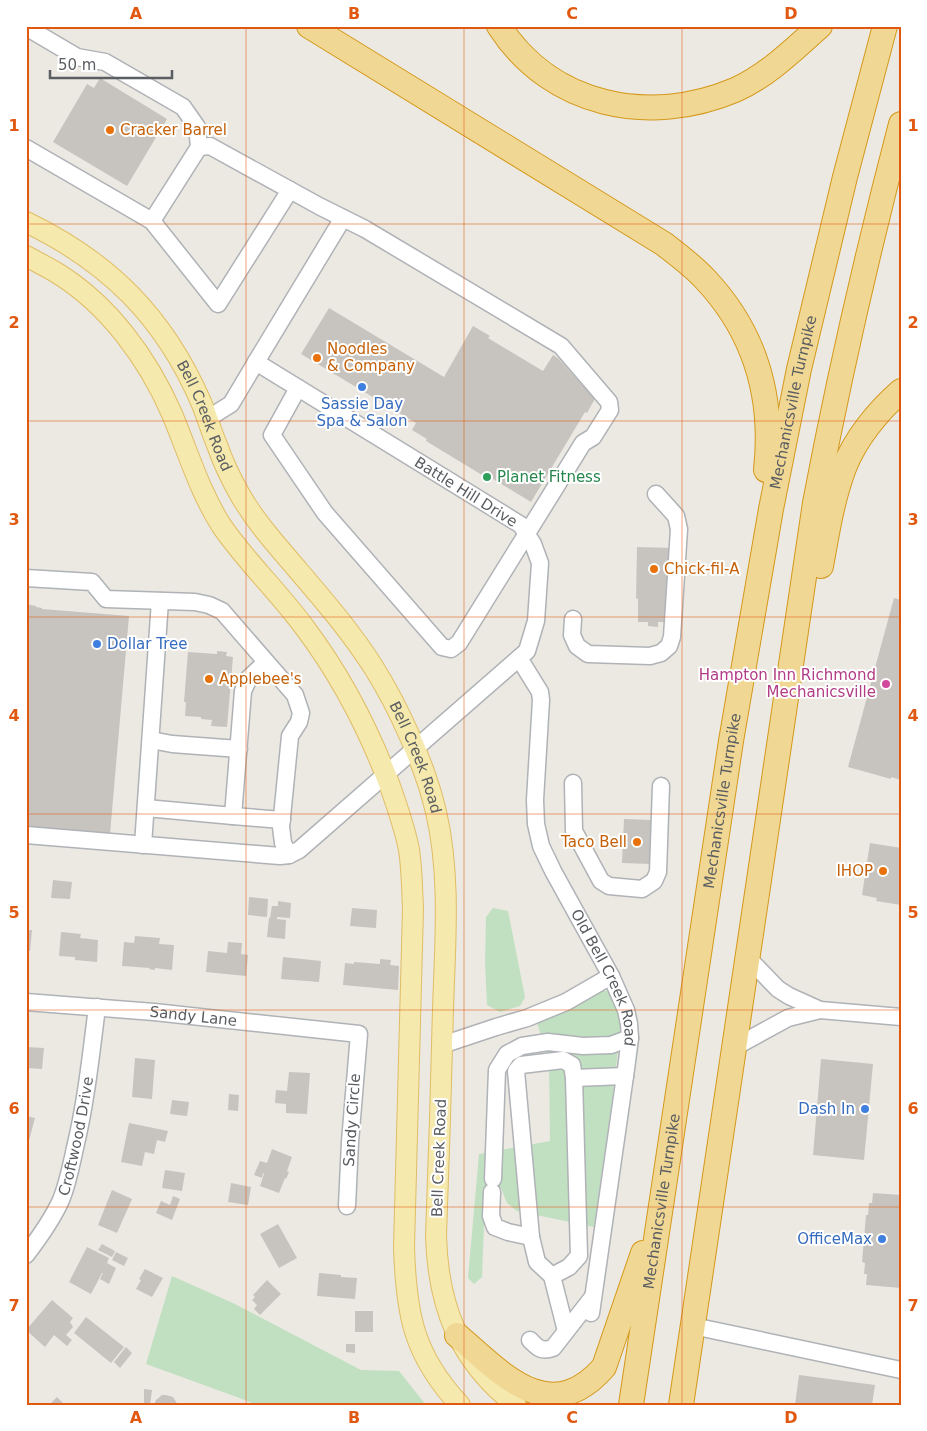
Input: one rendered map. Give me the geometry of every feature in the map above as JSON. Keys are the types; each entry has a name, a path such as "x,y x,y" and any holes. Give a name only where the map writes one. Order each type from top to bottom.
{"highway":[{"path":"309,26 664,244 704,278 722,298 736,318 749,345 764,392 768,422 768,448 756,531 731,741"},
{"path":"499,26 524,58 562,85 607,103 655,108 709,100 737,89 767,71 820,26"},
{"name":"Mechanicsville Turnpike","path":"631,1405 731,741 771,509 799,369 845,177 885,26"},
{"path":"682,1405 815,503 831,416 873,231 901,124"},
{"path":"763,857 834,502 844,467 858,442 879,413 901,391"},
{"path":"457,1335 517,1385 532,1391 549,1394 566,1393 580,1388 593,1379 604,1367 663,1193"}],"main road":[{"name":"Bell Creek Road","path":"26,222 78,252 114,279 142,306 165,336 185,369 202,404 227,470 248,509 330,607 363,652 398,710 414,748 436,810 441,839 446,913 436,1236 437,1260 444,1302 457,1335 485,1376 516,1405"},
{"name":"Bell Creek Road","path":"26,256 58,274 96,304 120,329 141,356 172,414 206,499 244,555 305,628 330,664 352,699 385,775 403,826 409,850 412,875 413,909 404,1247 407,1300 412,1325 424,1355 433,1372 460,1405"}],"street":[{"path":"26,27 77,57 105,62 183,108 197,127 199,147 152,221"},
{"path":"199,147 210,146 364,229 561,346 609,402 610,410 593,436 583,443 459,642 451,649 442,647 325,514 272,435 298,388"},
{"path":"26,148 152,221 218,304 290,190"},
{"path":"207,419 231,404 343,218"},
{"name":"Battle Hill Drive","path":"256,362 521,525 533,544 540,563 536,621 527,650 299,850 289,855"},
{"path":"573,619 572,635 576,646 588,654 650,656 661,653 669,646 672,637 679,529 676,516 656,494"},
{"path":"26,578 92,582 106,599 195,602 209,605 222,611 295,695 301,713 299,722 290,736 281,827 283,843 289,855 280,856 26,835"},
{"path":"144,845 160,600"},
{"name":"Old Bell Creek Road","path":"518,658 540,692 541,700 535,800 536,824 541,846 552,871 611,976 626,1010 630,1038 591,1305 566,1331"},
{"path":"234,816 243,691 249,678 266,662"},
{"path":"151,740 172,744 238,749"},
{"path":"573,783 574,831 601,881 609,886 642,888 654,881 658,872 661,786"},
{"path":"146,808 282,820"},
{"path":"748,957 778,989 820,1010"},
{"path":"442,1045 527,1018 566,1002 611,976"},
{"name":"Sandy Lane","path":"26,1002 154,1012 359,1034"},
{"name":"Croftwood Drive","path":"26,1255 47,1227 68,1179 90,1072 96,1008"},
{"path":"734,1047 788,1018 820,1010 901,1017"},
{"name":"Sandy Circle","path":"347,1206 359,1034"},
{"path":"531,1237 495,1227 491,1216 497,1070 507,1054 522,1046 548,1042 583,1046 610,1045 630,1038"},
{"path":"530,1340 539,1349 546,1350 553,1348 566,1331 552,1276 537,1262 531,1237 516,1071 521,1065 563,1060 572,1065 574,1078 579,1256 569,1267 552,1276"},
{"path":"574,1078 625,1076"},
{"path":"693,1326 901,1370"}],"green space":[{"path":"493,908 508,911 525,997 520,1006 500,1012 487,1005 485,962 486,917"},
{"path":"603,991 609,991 613,996 621,1024 594,1227 517,1211 507,1203 501,1188 490,1191 485,1200 482,1277 474,1284 468,1278 479,1154 550,1141 549,1060 537,1023"},
{"path":"172,1276 235,1304 361,1370 399,1371 426,1405 256,1405 146,1364"}],"building":[{"name":"Cracker Barrel","path":"100,78 167,119 127,186 53,142 87,84 94,88"},
{"path":"329,308 444,377 473,326 490,336 488,338 543,371 553,355 559,359 582,385 584,383 596,397 531,502 426,441 427,439 412,430 416,423 301,354"},
{"name":"Chick-fil-A","path":"637,547 673,548 668,622 658,622 658,627 648,626 648,622 638,622 638,598 636,599"},
{"name":"Hampton Inn Richmond Mechanicsville","path":"894,598 901,600 901,780 848,767"},
{"path":"26,604 42,609 129,616 110,834 26,827"},
{"name":"Applebee's","path":"217,651 227,652 226,656 233,657 227,727 211,726 212,720 201,719 201,717 185,716 186,702 184,702 188,652 217,654"},
{"name":"Taco Bell","path":"624,819 652,820 651,864 622,863"},
{"name":"IHOP","path":"870,843 901,848 901,905 876,901 877,898 862,895"},
{"path":"53,880 72,882 70,899 51,898"},
{"path":"249,897 268,899 267,917 248,915"},
{"path":"278,901 291,903 290,918 277,917 277,919 286,920 285,939 267,937 272,906 278,906"},
{"path":"352,908 377,910 376,928 350,926"},
{"path":"26,930 32,930 30,951 26,951"},
{"path":"61,932 81,934 80,938 98,940 97,962 75,960 75,957 59,956"},
{"path":"135,936 160,938 159,944 174,945 172,970 122,966 124,942 134,943"},
{"path":"228,942 242,943 241,954 248,955 246,976 206,972 208,951 227,953"},
{"path":"283,957 321,961 319,982 281,979"},
{"path":"380,959 391,960 390,965 399,966 398,990 343,985 345,963 380,964"},
{"path":"26,1047 44,1048 42,1069 26,1068"},
{"path":"135,1058 155,1060 152,1099 132,1097"},
{"path":"821,1059 873,1064 864,1160 813,1155"},
{"path":"289,1072 310,1073 307,1114 286,1113 286,1104 275,1103 276,1090 287,1091"},
{"path":"229,1094 239,1095 238,1111 228,1110"},
{"path":"172,1100 189,1102 187,1116 170,1114"},
{"path":"26,1116 35,1118 27,1148 26,1148"},
{"path":"129,1123 168,1131 165,1142 157,1140 154,1154 145,1152 142,1166 121,1162"},
{"path":"272,1149 292,1157 287,1171 289,1172 279,1193 260,1186 264,1174 263,1173 262,1178 254,1175 260,1161 267,1163"},
{"path":"165,1170 185,1173 182,1191 162,1188"},
{"path":"231,1183 251,1187 248,1205 228,1202"},
{"path":"112,1190 132,1199 117,1233 98,1225"},
{"name":"OfficeMax","path":"873,1193 901,1195 901,1288 866,1285 867,1274 864,1274 865,1263 862,1262 866,1215 868,1215 869,1203 872,1203"},
{"path":"173,1196 180,1199 172,1220 156,1213 161,1201 170,1205"},
{"path":"278,1224 297,1258 279,1268 260,1234"},
{"path":"102,1244 115,1251 112,1257 98,1250"},
{"path":"87,1247 109,1258 107,1263 116,1268 109,1284 100,1279 102,1273 91,1294 69,1282"},
{"path":"116,1252 128,1258 124,1266 112,1260"},
{"path":"145,1269 163,1278 152,1297 136,1289"},
{"path":"319,1273 357,1278 355,1299 317,1296"},
{"path":"267,1280 281,1294 260,1315 254,1309 257,1305 252,1300 255,1297 253,1295"},
{"path":"52,1300 73,1318 70,1322 73,1327 66,1335 72,1340 67,1346 54,1335 45,1347 26,1330"},
{"path":"355,1311 373,1311 373,1332 355,1332"},
{"path":"86,1317 124,1347 111,1363 74,1333"},
{"path":"346,1344 355,1344 355,1353 346,1352"},
{"path":"126,1347 132,1353 120,1368 114,1362"},
{"path":"799,1375 875,1385 872,1405 795,1405"},
{"path":"144,1389 152,1390 150,1405 144,1405"},
{"path":"162,1395 173,1397 178,1405 154,1405 156,1400"},
{"path":"57,1397 65,1405 49,1405"}],"place":[{"name":"Cracker Barrel","path":"110,130"},
{"name":"Noodles & Company","path":"317,358"},
{"name":"Sassie Day Spa & Salon","path":"362,387"},
{"name":"Planet Fitness","path":"487,477"},
{"name":"Chick-fil-A","path":"654,569"},
{"name":"Dollar Tree","path":"97,644"},
{"name":"Applebee's","path":"209,679"},
{"name":"Hampton Inn Richmond Mechanicsville","path":"886,684"},
{"name":"Taco Bell","path":"637,842"},
{"name":"IHOP","path":"883,871"},
{"name":"Dash In","path":"865,1109"},
{"name":"OfficeMax","path":"882,1239"}]}
